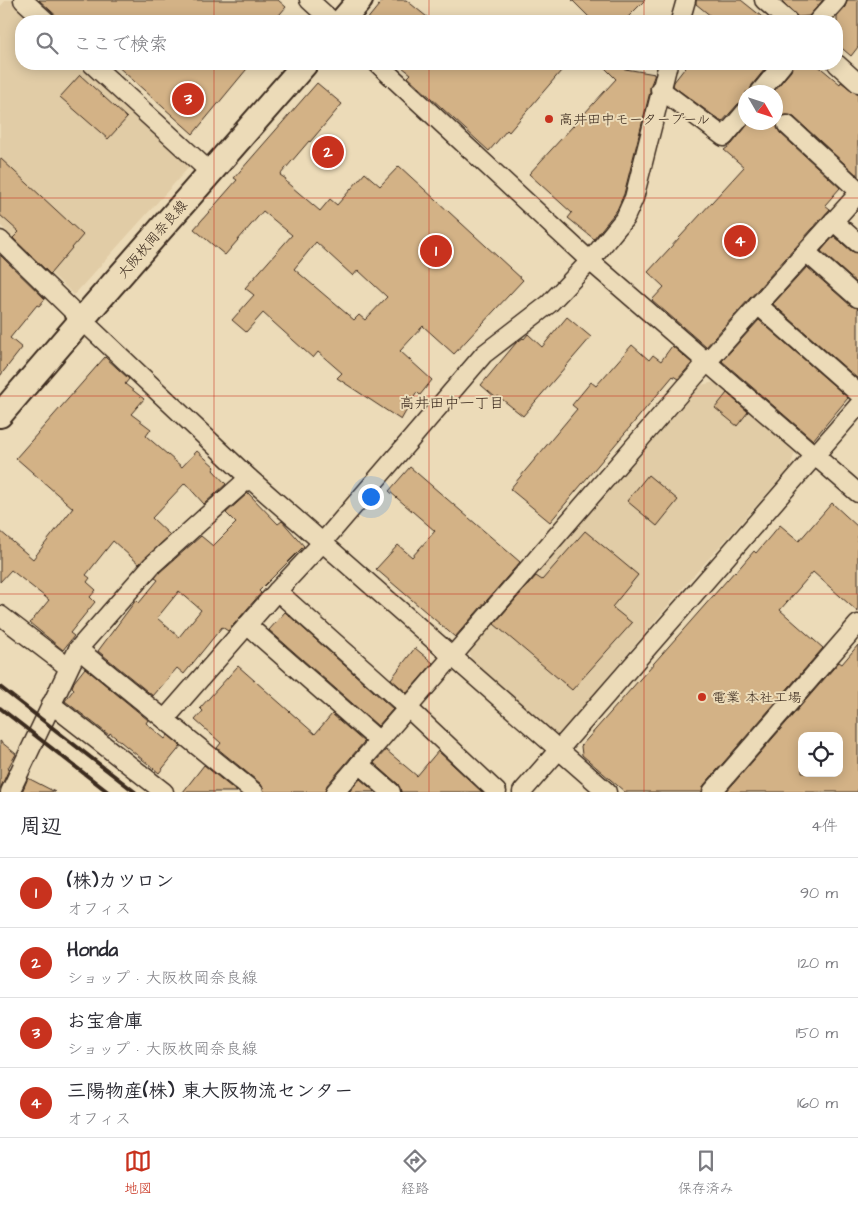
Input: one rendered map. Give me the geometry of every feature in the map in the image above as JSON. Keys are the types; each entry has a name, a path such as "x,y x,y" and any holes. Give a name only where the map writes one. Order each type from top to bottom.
{"main road":[{"path":"347,15 360,0"},
{"name":"大阪枚岡奈良線","path":"0,415 81,319 300,70"}],"street":[{"path":"23,0 39,15"},
{"path":"309,0 325,15"},
{"path":"682,15 686,0"},
{"path":"764,0 781,15"},
{"path":"823,15 837,0"},
{"path":"99,70 210,172"},
{"path":"384,70 590,261 858,493"},
{"path":"165,719 277,590 322,543 484,354 549,304 590,261 625,218 634,198 666,70"},
{"path":"766,85 778,70"},
{"path":"843,70 858,83"},
{"path":"660,89 724,137 738,120"},
{"path":"335,792 707,362 858,192 787,125"},
{"path":"833,221 858,243"},
{"path":"0,240 249,478 607,792"},
{"path":"806,252 858,298"},
{"path":"758,305 858,393"},
{"path":"522,792 858,406"},
{"path":"10,792 78,649 152,565 249,478"},
{"path":"277,590 408,708 497,792"},
{"path":"0,616 68,667"},
{"path":"712,792 858,624"},
{"path":"247,625 379,741"},
{"path":"78,649 254,792"},
{"path":"51,704 164,792"},
{"path":"359,764 391,792"}],"shaded area":[{"path":"6,0 12,0 28,15 15,15 15,70 86,70 190,166 74,295 0,225 0,7"},
{"path":"715,382 795,452 790,468 688,582 560,734 552,732 472,663 469,650 701,385"}],"building":[{"path":"39,0 278,0 286,7 279,15 55,15"},
{"path":"383,0 406,0 425,15 371,15"},
{"path":"572,0 645,0 630,15 587,15"},
{"path":"696,0 741,0 760,15 710,15 696,4"},
{"path":"823,0 810,15 796,15 782,1"},
{"path":"847,0 858,0 858,47 851,56 843,49 843,15 838,15 845,7"},
{"path":"122,70 246,70 193,134"},
{"path":"406,70 562,70 509,132 507,130 489,151 408,77 411,74"},
{"path":"607,70 631,70 655,74 650,87 624,194 617,210 594,239 568,218 572,213 529,174 616,79"},
{"path":"683,70 764,70 752,85 738,85 738,104 722,122 673,86"},
{"path":"791,70 823,70 840,84 841,82 858,95 858,176 794,117 783,116 783,85 779,85"},
{"path":"80,75 127,118 108,139 60,97"},
{"path":"317,83 342,104 280,175 286,179 285,181 320,211 330,199 337,205 365,173 380,186 399,166 523,280 454,354 423,326 400,351 432,380 420,395 417,392 401,420 337,378 342,373 318,352 313,358 263,313 246,332 232,320 254,295 245,288 292,235 263,211 225,255 194,229 237,180 234,178","holes":["316,242 353,276 358,270 387,297 365,320 359,315 354,320 294,269"]},
{"path":"743,130 778,130 840,188 825,205 830,209 706,347 652,300 664,287 648,272 744,167 724,150 732,144"},
{"path":"0,158 83,235 50,274 13,238 19,232 0,215"},
{"path":"834,236 851,251 858,253 858,284 821,251"},
{"path":"0,255 45,299 39,306 37,305 10,338 22,348 0,376"},
{"path":"807,267 851,306 858,308 858,379 773,304"},
{"path":"567,317 591,337 523,416 498,396 496,398 481,385 516,343 524,339 528,334 542,347"},
{"path":"759,320 848,398 813,440 722,361"},
{"path":"632,345 649,360 653,355 661,361 672,346 692,363 678,379 673,376 550,522 510,489 577,409 572,405 591,382 596,386"},
{"path":"105,357 129,379 125,384 144,399 131,414 151,429 146,436 182,467 197,451 215,467 213,470 226,484 204,504 185,483 152,518 170,535 139,564 113,541 86,575 90,578 87,582 96,590 90,597 95,602 70,633 74,636 63,650 30,623 49,600 11,570 0,582 0,531 33,559 73,508 16,458"},
{"path":"727,393 748,412 737,426 715,408"},
{"path":"410,467 520,562 455,637 376,569 398,545 412,557 435,531 389,491"},
{"path":"648,475 678,500 657,526 627,501"},
{"path":"248,493 278,524 282,521 304,546 259,591 261,593 228,631 222,627 184,674 177,668 153,696 98,651 136,600 139,603 158,580 155,578 160,572 201,536 213,546 236,523 226,513","holes":["179,591 201,610 179,637 157,618"]},
{"name":"電業 本社工場","path":"832,503 858,527 858,612 813,572 780,610 823,648 704,785 702,792 625,792 582,755 581,746 735,571 754,551 756,553 780,525 799,541"},
{"path":"585,531 638,575 612,607 632,623 572,690 494,624 536,576 542,580"},
{"path":"285,612 393,709 378,726 269,630"},
{"path":"858,645 858,792 726,792 839,662 842,664"},
{"path":"415,648 433,663 407,693 391,679"},
{"path":"238,666 315,734 332,714 364,742 327,785 325,792 264,792 261,784 217,748 221,743 195,720 203,711 200,708"},
{"path":"85,668 148,720 146,723 165,739 168,735 181,746 159,773 110,733 109,735 65,701 74,689 72,687 74,682"},
{"path":"0,741 16,754 0,789"},
{"path":"386,750 417,776 438,751 482,792 401,792 398,784 374,763"},
{"path":"204,765 237,792 183,792"},
{"path":"28,778 55,792 22,792"},
{"path":"360,779 375,792 349,792"}],"railway":[{"path":"0,687 135,792"},
{"path":"0,708 108,792"}],"place":[{"name":"お宝倉庫","path":"188,99"},
{"name":"高井田中モータープール","path":"549,119"},
{"name":"Honda","path":"328,152"},
{"name":"三陽物産(株) 東大阪物流センター","path":"740,241"},
{"name":"(株)カツロン","path":"436,251"},
{"name":"電業 本社工場","path":"702,697"}],"district":[{"name":"高井田中一丁目","path":"452,403"}]}
